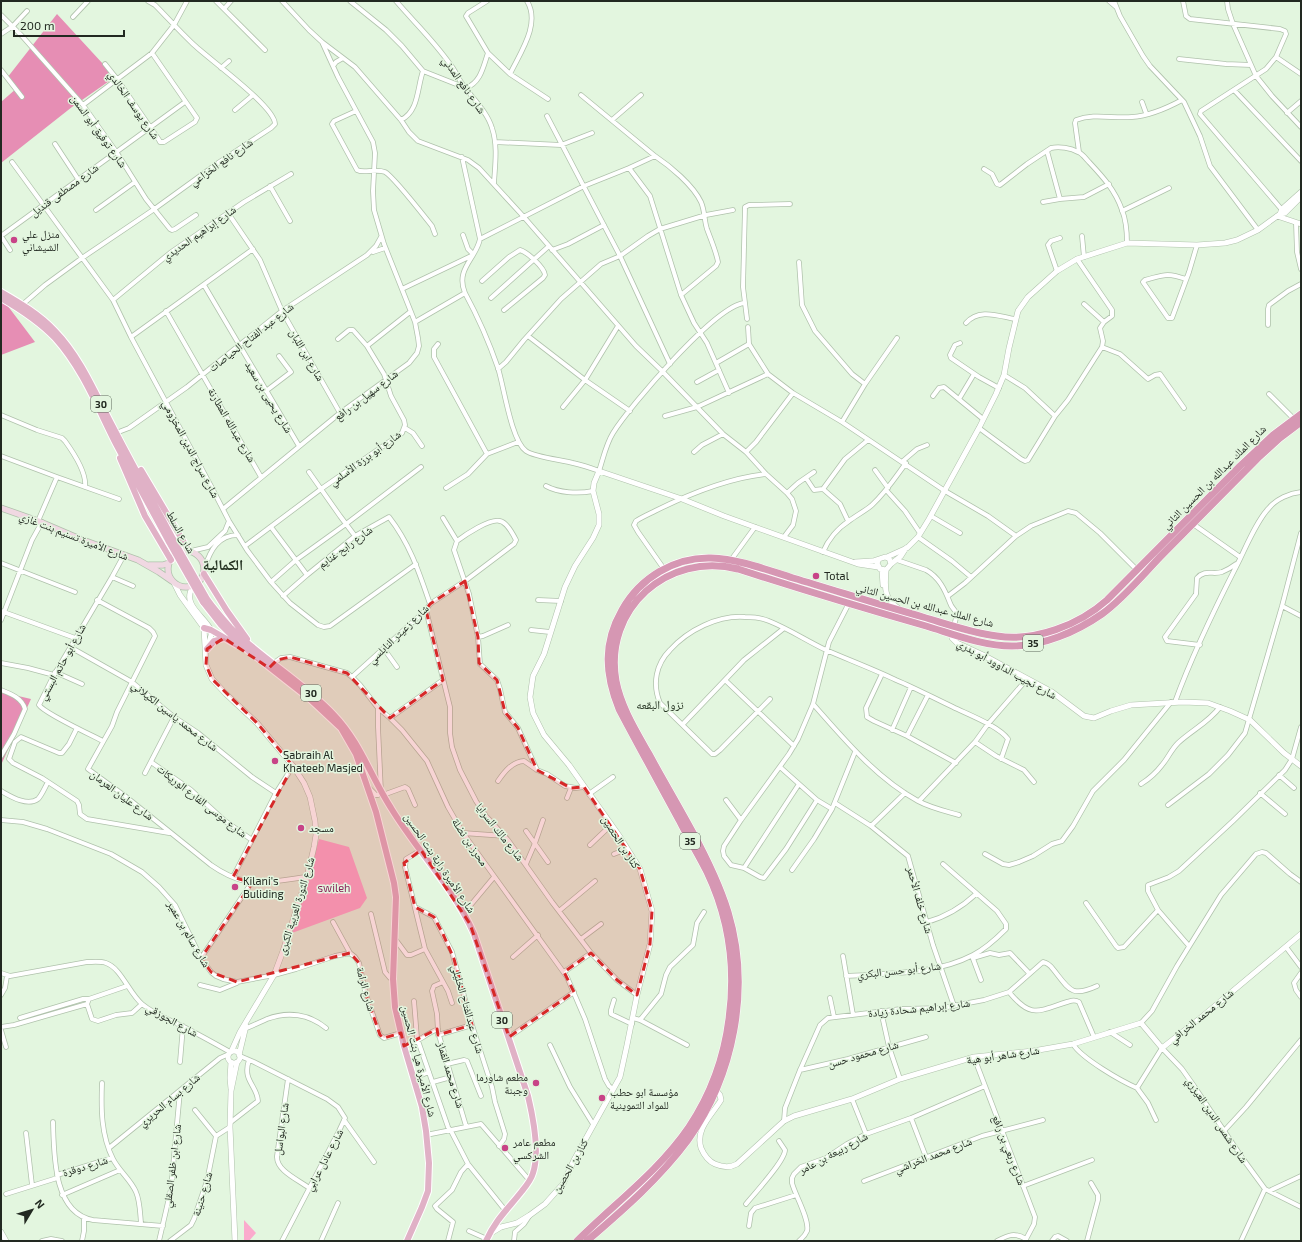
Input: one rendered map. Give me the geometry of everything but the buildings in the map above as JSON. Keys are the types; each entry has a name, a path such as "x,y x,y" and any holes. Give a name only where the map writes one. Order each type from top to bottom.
{"highway":[{"name":"شارع الملك عبدالله بن الحسين الثاني","path":"577,1241 651,1172 670,1152 689,1127 704,1103 712,1085 728,1031 731,996 731,961 728,934 718,900 702,862 619,709 612,692 609,678 608,659 610,642 625,604 638,589 650,578 664,569 680,563 701,558 731,560 828,593 849,603 953,630 1010,637 1036,635 1074,623 1099,607 1205,506 1273,435 1293,418 1301,414"},
{"name":"شارع الملك عبدالله بن الحسين الثاني","path":"1216,495 1280,438 1301,422"},
{"name":"شارع الملك عبدالله بن الحسين الثاني","path":"587,1241 666,1167 691,1134 707,1109 716,1090 729,1050 737,1004 737,960 732,928 728,912 713,872 641,739 622,702 618,690 615,669 617,640 624,619 641,595 658,581 678,572 696,567 729,567 900,610 998,645 1012,646 1038,643 1079,628 1110,607 1193,524 1205,506"}],"main road":[{"name":"شارع السلط","path":"1,292 42,318 55,330 75,355 126,450 171,540"},
{"name":"شارع السلط","path":"1,298 15,306 43,327 64,350 80,372 117,447 205,600 221,625 250,654 310,699 341,728 356,754 368,785 380,808"},
{"path":"117,447 136,496 170,561"},
{"path":"126,450 136,462 190,551"},
{"name":"شارع الأميرة تسنيم بنت غازي","path":"1,508 124,555 159,572 173,582"},
{"path":"190,551 198,554 202,559 205,567 204,574 202,580 193,587 183,587 173,582 168,571 170,561 178,552 190,551"},
{"name":"شارع الأميرة تسنيم بنت غازي","path":"146,565 158,566 170,561"},
{"path":"204,574 227,612 253,646"},
{"name":"شارع السلط","path":"205,600 231,628 322,703 343,725 356,743 390,808"},
{"path":"204,628 211,630 250,654"},
{"path":"206,651 214,641 224,638"},
{"path":"380,808 390,808"},
{"name":"شارع الأميرة هيا بنت الحسين","path":"380,808 394,883 396,910 393,979 395,1007 404,1046 422,1107 428,1163 428,1191 409,1240"},
{"name":"شارع الأميرة راية بنت الحسين","path":"390,808 421,850 464,914 474,934 498,1010 509,1037 526,1088 532,1112 536,1156 535,1167 530,1181 497,1221 488,1238"}],"street":[{"path":"74,17 88,1"},
{"name":"شارع نافع الخزاعي","path":"22,305 45,285 82,258 153,210 218,163 274,126 275,122 273,117 253,95 192,44 156,5 148,1"},
{"path":"83,105 152,53 174,25 187,1"},
{"path":"216,1 249,36 265,50"},
{"path":"224,9 231,1"},
{"path":"282,1 322,42 363,75 418,141 472,162 494,183 636,346 723,434 746,452 766,474 787,493 792,499 796,511 793,525 784,537"},
{"path":"350,1 386,30 423,71 466,88 476,83 488,53"},
{"name":"شارع نافع المدني","path":"396,1 450,64 489,121 495,142 494,183"},
{"path":"487,1 468,13 466,16 488,53 510,74 548,99"},
{"path":"510,74 530,32 531,8 527,1"},
{"path":"1109,1 1117,8"},
{"path":"1114,1 1129,33 1143,56 1150,66 1182,100 1192,117 1210,166 1258,230"},
{"path":"1183,1 1188,19 1283,30 1286,34 1276,57 1266,69 1201,111 1200,114 1281,213 1298,224 1297,252 1301,269"},
{"path":"1227,1 1233,24 1256,76 1287,113 1300,125"},
{"path":"1,34 13,26 27,11"},
{"name":"شارع توفيق أبو السمن","path":"1,15 13,26 83,105 117,153 153,210 172,230 196,214"},
{"path":"322,42 373,142 375,154 373,202 384,246 367,255"},
{"name":"شارع يوسف الخالدي","path":"105,64 160,142 164,142 194,122 197,118 152,53"},
{"path":"1276,57 1301,74"},
{"path":"333,66 336,62 343,58"},
{"path":"1179,59 1251,65"},
{"path":"221,68 229,61"},
{"path":"1,70 22,97"},
{"path":"401,120 410,114 414,107 423,71"},
{"path":"1234,90 1301,161"},
{"path":"235,110 253,95"},
{"path":"581,95 655,156 665,162 695,193 701,202 706,215 706,224 718,262 716,266 681,295"},
{"path":"612,120 641,95"},
{"path":"1079,152 1075,123 1076,120 1088,117 1134,117 1172,105 1182,100"},
{"path":"1287,113 1301,101"},
{"name":"شارع مصطفى قنديل","path":"1,236 185,102"},
{"path":"1142,102 1146,113"},
{"path":"356,111 344,118 334,121 333,126 358,171 374,170 386,173 390,176 432,226 435,234"},
{"path":"547,116 620,256 670,364"},
{"path":"495,142 561,145 592,133"},
{"path":"55,144 78,180"},
{"path":"984,169 990,172 995,182 1000,185 1028,164 1055,147 1079,152 1109,184 1116,194 1127,230 1127,243"},
{"path":"1047,151 1060,199"},
{"path":"480,239 584,186 655,156"},
{"path":"462,157 480,239 462,278 465,293 478,318 498,369 508,411 518,442 525,451 530,454 574,463 599,471 682,499 862,566 882,569 897,560 919,535 946,491 999,388 1004,375 1015,319 1018,311 1028,297 1057,271 1076,259 1127,243 1197,245 1225,243 1237,240 1258,230 1301,197"},
{"name":"شارع سراج الدين المخزومي","path":"12,162 113,300 131,337 229,521 245,546 283,596 312,621 320,626 327,627 334,624 416,564"},
{"path":"629,168 650,196 681,295 694,323 716,363 729,393"},
{"name":"شارع إبراهيم الحديدي","path":"113,300 170,253 228,213 291,174"},
{"path":"96,210 135,182"},
{"path":"1043,202 1084,197 1109,184"},
{"path":"270,186 290,220"},
{"path":"1122,211 1169,188"},
{"path":"1281,213 1301,192"},
{"path":"747,319 744,303 743,259 745,207 748,205 790,204"},
{"path":"498,369 561,300 601,264 620,256 660,229 706,215 733,210"},
{"name":"شارع ابن اللبان","path":"228,213 253,249 268,277 282,311 340,413"},
{"path":"491,298 534,260 551,248 568,244 604,225"},
{"path":"463,235 472,255"},
{"path":"1,236 10,250"},
{"path":"1082,236 1084,257"},
{"name":"شارع عبد الفتاح الحياصات","path":"116,433 129,428 166,402 282,311 367,255 376,246 381,237"},
{"path":"1057,271 1049,248 1049,243 1060,238"},
{"path":"1186,279 1167,274 1145,280 1143,282 1168,318 1172,318 1186,279 1197,245"},
{"name":"شارع سهيل بن رافع","path":"223,508 340,413 412,361 419,346 415,322 384,246"},
{"path":"131,337 253,249"},
{"path":"482,281 518,251 523,251 534,260 544,272 545,276 504,310"},
{"path":"402,289 472,255"},
{"path":"979,428 1025,461 1028,460 1055,416 1068,400 1102,347 1103,341 1100,328 1104,322 1112,316 1112,310 1076,259"},
{"path":"799,262 802,305 815,331 852,374 865,384"},
{"path":"1268,324 1269,305 1288,291 1301,284"},
{"name":"شارع يحيى بن سعيد","path":"204,285 238,345 299,446"},
{"path":"415,322 465,293"},
{"path":"546,486 568,492 584,493 593,491 594,484 611,437 630,410 662,371 700,332 736,305 744,303"},
{"path":"1084,304 1104,322"},
{"name":"شارع عبدالله المطارنة","path":"166,311 262,477"},
{"path":"367,346 410,312"},
{"path":"966,323 972,317 979,314 1015,319"},
{"path":"563,408 585,380 618,326"},
{"path":"748,327 749,344 768,374 793,393 842,422 946,491 988,516 1016,536"},
{"name":"شارع أبو برزة الأسلمي","path":"245,546 321,489 402,433 404,428 404,420 391,396 386,380 375,358 367,346 353,330 349,330 338,339"},
{"path":"528,336 585,380 630,410"},
{"path":"842,422 865,384 897,338"},
{"path":"438,344 434,349 434,358 487,454"},
{"path":"716,363 749,344"},
{"path":"960,344 955,345 950,357 974,374 999,388"},
{"path":"1102,347 1120,354 1148,379 1160,374 1184,408"},
{"path":"266,391 291,372 280,356"},
{"path":"697,382 719,370"},
{"path":"665,416 696,407 768,374"},
{"path":"959,399 974,374"},
{"path":"1004,375 1026,388 1055,416"},
{"path":"933,396 942,386 983,419"},
{"path":"746,452 756,442 793,393"},
{"path":"1269,394 1293,418"},
{"path":"1,415 37,430 64,439 84,474 84,487"},
{"path":"404,428 413,433 422,446"},
{"path":"694,452 723,434"},
{"path":"806,478 814,490 823,489 845,459 868,440"},
{"path":"446,488 468,474 487,454 518,442"},
{"path":"823,552 826,545 848,521 865,510 887,489 904,462 917,449 927,445"},
{"path":"1,456 57,478 119,499"},
{"path":"271,582 296,560 421,467"},
{"path":"875,470 887,489 906,511 919,535 972,577"},
{"path":"309,472 355,536"},
{"path":"787,493 814,472"},
{"path":"664,569 638,532 634,523 638,519 682,499 738,478 766,474"},
{"path":"1,620 2,611 57,478"},
{"path":"823,489 840,504 848,521"},
{"name":"كناز بن الحصين","path":"488,1238 497,1229 516,1223 530,1215 545,1204 560,1187 613,1089 621,1070 637,995 650,944 652,911 640,869 569,765 544,735 533,713 530,697 533,676 544,654 565,587 575,566 593,538 599,524 598,507 593,491"},
{"path":"985,854 1003,864 1009,865 1033,856 1052,844 1062,841 1073,826 1093,791 1124,760 1173,702 1240,557 1268,508 1282,498 1301,492"},
{"path":"948,596 966,583 1016,536 1031,526 1068,511 1076,513 1100,533 1137,570"},
{"path":"931,516 960,533"},
{"name":"شارع رابح غنايم","path":"283,596 355,536 389,517 404,540 416,564 430,604"},
{"path":"443,518 457,541 454,550 465,581 478,637 480,664 497,680 505,712 518,728 537,770"},
{"name":"شارع زعيتر النابلسي","path":"352,677 426,610 430,604 465,581 510,547 516,542 516,540 503,522 495,520 487,523 457,541"},
{"path":"205,567 211,552 225,531 229,521"},
{"path":"1193,524 1240,557"},
{"path":"270,527 307,575"},
{"path":"731,560 755,527"},
{"path":"1168,805 1202,780 1228,755 1245,733 1282,606 1301,533"},
{"path":"190,551 206,548 218,540 228,536 238,535"},
{"path":"854,562 873,561 882,557 887,557 907,548"},
{"name":"شارع أبو حاتم البستي","path":"103,741 76,728 39,706 41,697 124,555"},
{"path":"887,557 891,564"},
{"path":"873,603 884,601 885,599 882,569 877,563 879,559"},
{"path":"897,560 930,572 944,588 950,604 957,614 953,630"},
{"path":"1200,645 1167,641 1165,637 1196,594 1197,578 1199,575 1210,572 1222,572 1231,568 1238,562"},
{"path":"1,563 20,569 75,592"},
{"path":"112,577 133,586"},
{"path":"173,582 180,595 204,628"},
{"path":"193,587 190,592 189,601 211,630"},
{"path":"885,590 890,602 900,610"},
{"name":"شارع عليان العرمان","path":"98,600 149,628 154,634 153,641 117,712 112,726 88,769 125,796 211,865 233,877 252,882 307,877"},
{"path":"538,600 561,601"},
{"path":"818,800 786,850 766,877 760,877 744,868 728,863 723,851 727,842 794,746 813,704 827,650 834,630 849,603"},
{"path":"1282,606 1301,616"},
{"name":"شارع مالك السرايا","path":"426,610 450,707 450,732 452,747 460,770 480,808 505,836 591,953 617,980 637,995"},
{"path":"2,611 75,638"},
{"path":"770,700 715,754 710,752 660,703 655,684 658,667 664,656 675,645 701,626 728,617 744,616 759,618 769,621 827,650 911,687 988,724 1005,735 1008,739 1001,759"},
{"path":"478,637 508,625"},
{"name":"شارع الثورة العربية الكبرى","path":"204,628 206,665 212,679 257,723 293,766 304,783 310,797 315,821 314,847 307,877 295,917 274,975 230,1053"},
{"path":"683,724 744,660 783,628"},
{"name":"شارع الثورة العربية الكبرى","path":"206,651 210,640 211,630"},
{"path":"531,630 550,632"},
{"name":"شارع نجيب الداوود أبو بدري","path":"953,630 952,638 957,643 983,655 1052,692 1074,710 1088,718 1094,718 1131,705 1173,702 1204,702 1242,715 1250,720 1301,766"},
{"name":"شارع محمد ياسين الكيلاني","path":"70,647 132,682 174,717 198,733 252,777 276,793"},
{"path":"384,649 397,667"},
{"name":"محرز بن نضلة","path":"274,663 281,658 290,657 346,673 352,677 378,708 390,718 427,761 448,807 463,833 564,972 574,992 605,1079 609,1086 613,1089"},
{"path":"1,663 55,674 82,684"},
{"path":"882,674 866,708 866,714 870,719 907,736 956,763"},
{"path":"919,802 975,742 988,724 1027,679"},
{"path":"390,718 443,680"},
{"path":"725,680 794,746"},
{"path":"892,730 911,687"},
{"path":"1,690 16,697 23,704 25,709 14,734 1,756"},
{"path":"907,736 928,695"},
{"path":"813,704 855,752 905,793 919,802 939,810 959,815"},
{"path":"1142,784 1162,765 1171,751 1180,742 1210,718 1220,707"},
{"path":"378,708 382,794"},
{"name":"شارع موسى الفارع الوريكات","path":"145,773 174,717"},
{"path":"1189,946 1158,910 1148,891 1148,885 1170,877 1179,871 1279,775 1292,759 1301,727"},
{"path":"76,728 69,744 62,753 23,737 18,738 9,756 11,761 48,782 77,801 80,814 87,819 171,833"},
{"path":"975,742 1001,759 1024,770 1034,782"},
{"path":"792,870 814,839 832,809 855,752"},
{"path":"498,780 517,762 524,761 570,788 579,789 584,787"},
{"name":"شارع موسى الفارع الوريكات","path":"151,762 187,787 220,817 252,840"},
{"path":"233,877 276,793 293,766"},
{"path":"780,767 818,800 832,809"},
{"path":"1279,775 1294,788"},
{"path":"589,794 613,777"},
{"path":"1,791 19,800 34,801 41,794 48,782"},
{"path":"744,868 799,784"},
{"path":"368,785 376,795 405,787 408,789 415,805"},
{"path":"567,798 570,788"},
{"path":"871,826 905,793"},
{"path":"1260,793 1285,814"},
{"path":"726,800 741,820"},
{"name":"شارع خلف الأحمر","path":"835,803 871,826 908,856 940,967 954,1006"},
{"name":"شارع سالم بن عمير","path":"1,820 23,822 47,829 111,854 138,869 154,882 175,905 201,958 211,972 216,976 238,982 274,975"},
{"path":"526,864 543,820"},
{"path":"590,844 611,825"},
{"path":"526,830 548,862"},
{"path":"463,833 505,836"},
{"path":"614,854 627,849"},
{"path":"421,850 408,857 404,864 425,949 450,995 452,1003"},
{"path":"1141,1023 1152,1011 1189,946 1221,896 1256,854 1262,852 1269,855 1280,867 1301,882"},
{"path":"927,922 948,914 976,894 943,864"},
{"path":"464,914 494,877"},
{"path":"559,911 595,881"},
{"path":"201,958 252,882"},
{"name":"شارع أبو حسن البكري","path":"846,976 907,972 940,967 973,957 1007,927 997,912 976,894"},
{"path":"1086,903 1116,946 1120,948 1124,947 1158,910"},
{"name":"شارع عبدالفتاح الخليلي","path":"415,907 432,916 440,927 454,959 472,1025 492,1087 504,1134 503,1140 499,1146"},
{"path":"640,1020 661,994 666,975 670,967 693,945 698,923 704,912"},
{"path":"371,914 385,972 390,978 393,979"},
{"path":"333,922 350,953"},
{"path":"581,940 601,924"},
{"name":"شارع محمد الخرافي","path":"1137,1088 1162,1048 1203,1016 1301,934"},
{"path":"513,957 538,935"},
{"path":"395,939 407,955 411,955 425,949"},
{"path":"1286,947 1301,967"},
{"name":"شارع الرامة","path":"274,975 335,956 350,953 355,956 359,963 366,995 380,1035 384,1038 401,1033"},
{"path":"564,972 591,953"},
{"path":"981,980 973,957 990,953 999,955 1012,954 1029,973"},
{"path":"842,956 853,1015"},
{"name":"شارع الجوزقي","path":"9,976 71,965 98,962 108,964 120,974 127,986 142,1004 160,1016 183,1026 230,1053"},
{"name":"شارع إبراهيم شحادة زيادة","path":"784,1121 785,1108 800,1070 820,1025 828,1018 881,1011 942,1008 984,1000 1009,992 1040,963 1044,962 1049,964 1065,984 1077,992 1088,990 1097,986"},
{"path":"1,973 9,976 1,995"},
{"path":"1301,973 1294,983 1296,990 1301,997"},
{"path":"200,985 217,990 223,989 238,982"},
{"name":"شارع محمد القماز","path":"442,982 432,988 438,1017 438,1035 466,1126"},
{"path":"20,1018 83,999 89,999 127,986"},
{"path":"509,1037 574,992"},
{"path":"1009,992 1021,1005 1027,1009 1035,1011 1046,1010 1076,1000 1081,1005 1094,1037"},
{"path":"830,998 834,1017"},
{"path":"89,999 87,1004 91,1017 97,1021 120,1014 132,1013 142,1004"},
{"path":"614,1000 611,1014 632,1021 640,1020 687,1045"},
{"path":"414,1001 418,1040 448,1127 468,1164 506,1210"},
{"path":"1,1027 14,1025 87,1004"},
{"path":"881,1011 889,1047 900,1079"},
{"path":"244,1028 269,1018 291,1014 312,1019 319,1022 326,1028"},
{"name":"شارع شاهر أبو هية","path":"716,1090 720,1095 721,1100 702,1129 699,1137 702,1151 714,1164 725,1167 734,1166 784,1121 852,1098 900,1079 974,1057 1044,1049 1072,1044 1141,1023"},
{"name":"شارع شمس الدين العيزري","path":"1141,1023 1178,1064 1267,1190 1301,1207"},
{"path":"438,1035 472,1025"},
{"path":"180,1062 183,1026"},
{"name":"شارع الثورة العربية الكبرى","path":"235,1241 230,1124 230,1078 237,1059 244,1028"},
{"path":"404,1046 414,1044 427,1034 438,1029"},
{"path":"1,1030 6,1046"},
{"path":"1110,1032 1130,1045"},
{"name":"شارع محمود حسن","path":"800,1070 848,1060 926,1037"},
{"path":"1224,1131 1246,1107 1301,1040"},
{"path":"1072,1044 1087,1059 1137,1088 1148,1103 1156,1120"},
{"path":"550,1045 570,1087 594,1124"},
{"path":"236,1051 237,1059 228,1059 230,1053 236,1051"},
{"name":"شارع بسام الحريري","path":"109,1148 220,1058 230,1053"},
{"name":"شارع ربعي بن رافع","path":"974,1057 1035,1220 1025,1240"},
{"name":"شارع عادل عرابي","path":"237,1059 248,1060 332,1101 342,1112 344,1120 282,1241"},
{"path":"195,1110 216,1136 258,1101 257,1095 248,1077 248,1060"},
{"path":"447,1064 464,1060 467,1061 480,1096"},
{"path":"414,1078 429,1072"},
{"path":"433,1082 452,1077"},
{"name":"شارع البواسل","path":"288,1079 277,1162 282,1169 310,1188"},
{"path":"102,1083 102,1115 109,1148 112,1158 137,1194 140,1223"},
{"name":"شارع ربيعة بن عامر","path":"799,1241 805,1236 807,1227 792,1183 792,1178 798,1170 826,1158 847,1144 866,1134 911,1118 984,1086"},
{"name":"شارع ابن ظفر الصقلي","path":"159,1241 172,1181 180,1091"},
{"path":"852,1098 866,1134"},
{"path":"911,1118 926,1157"},
{"path":"344,1120 374,1162"},
{"name":"شارع محمد الخراشي","path":"864,1181 982,1136 1043,1120"},
{"path":"53,1122 57,1176 62,1195 74,1210 84,1219 163,1226"},
{"path":"426,1134 481,1124 530,1181"},
{"path":"26,1133 32,1185"},
{"name":"شارع حنينة","path":"170,1241 191,1225 194,1219 208,1181 216,1136"},
{"path":"746,1204 769,1177 784,1155 785,1150 779,1141"},
{"name":"شارع دوقرة","path":"6,1194 112,1158"},
{"path":"1023,1186 1092,1160"},
{"path":"448,1241 453,1222 437,1209 435,1205 452,1190 461,1172 468,1164"},
{"path":"62,1195 120,1170"},
{"path":"1241,1241 1267,1190 1301,1176"},
{"path":"1088,1241 1098,1200 1098,1195 1091,1183"},
{"path":"749,1226 751,1213 754,1209 796,1195"},
{"path":"321,1241 338,1203"},
{"path":"514,1241 515,1232 524,1224 530,1215"},
{"path":"82,1241 84,1219"},
{"path":"497,1221 505,1226"},
{"path":"469,1231 488,1238"},
{"path":"1,1232 6,1241"},
{"path":"997,1241 1016,1234 1025,1240"},
{"path":"1052,1241 1058,1236 1067,1241"},
{"path":"42,1241 51,1239 62,1241"}],"highlighted area":[{"path":"465,581 478,637 479,663 497,680 505,712 518,728 537,770 571,788 584,787 640,869 652,911 650,944 637,995 617,980 591,953 564,972 574,992 509,1037 470,924 421,850 404,863 415,907 434,917 443,934 454,959 472,1025 438,1035 437,1029 404,1046 401,1033 384,1038 380,1035 366,995 359,963 350,953 237,982 211,972 201,958 252,883 233,877 293,766 257,723 212,679 206,665 207,649 224,638 269,668 277,660 290,657 347,673 390,718 443,680 426,610 430,604"}],"green space":[{"name":"swileh","path":"319,839 349,847 367,898 360,908 292,933"},
{"path":"244,1220 256,1233 249,1241 244,1241"}],"shaded area":[{"path":"57,14 115,77 72,107 1,163 1,102 17,88 7,78"},
{"path":"1,297 35,342 1,355"},
{"path":"1,692 31,699 1,765"}],"place":[{"name":"منزل علي الشيشاني","path":"14,240"},
{"name":"Total","path":"816,576"},
{"name":"Sabraih Al Khateeb Masjed","path":"275,761"},
{"name":"مسجد","path":"301,828"},
{"name":"Kilani's Buliding","path":"235,887"},
{"name":"مطعم شاورما وجبنة","path":"536,1083"},
{"name":"مؤسسة ابو حطب للمواد التموينية","path":"602,1098"},
{"name":"مطعم عامر الشركسي","path":"505,1148"}],"district":[{"name":"الكمالية","path":"223,565"},
{"name":"نزول البقعه","path":"660,705"}]}
